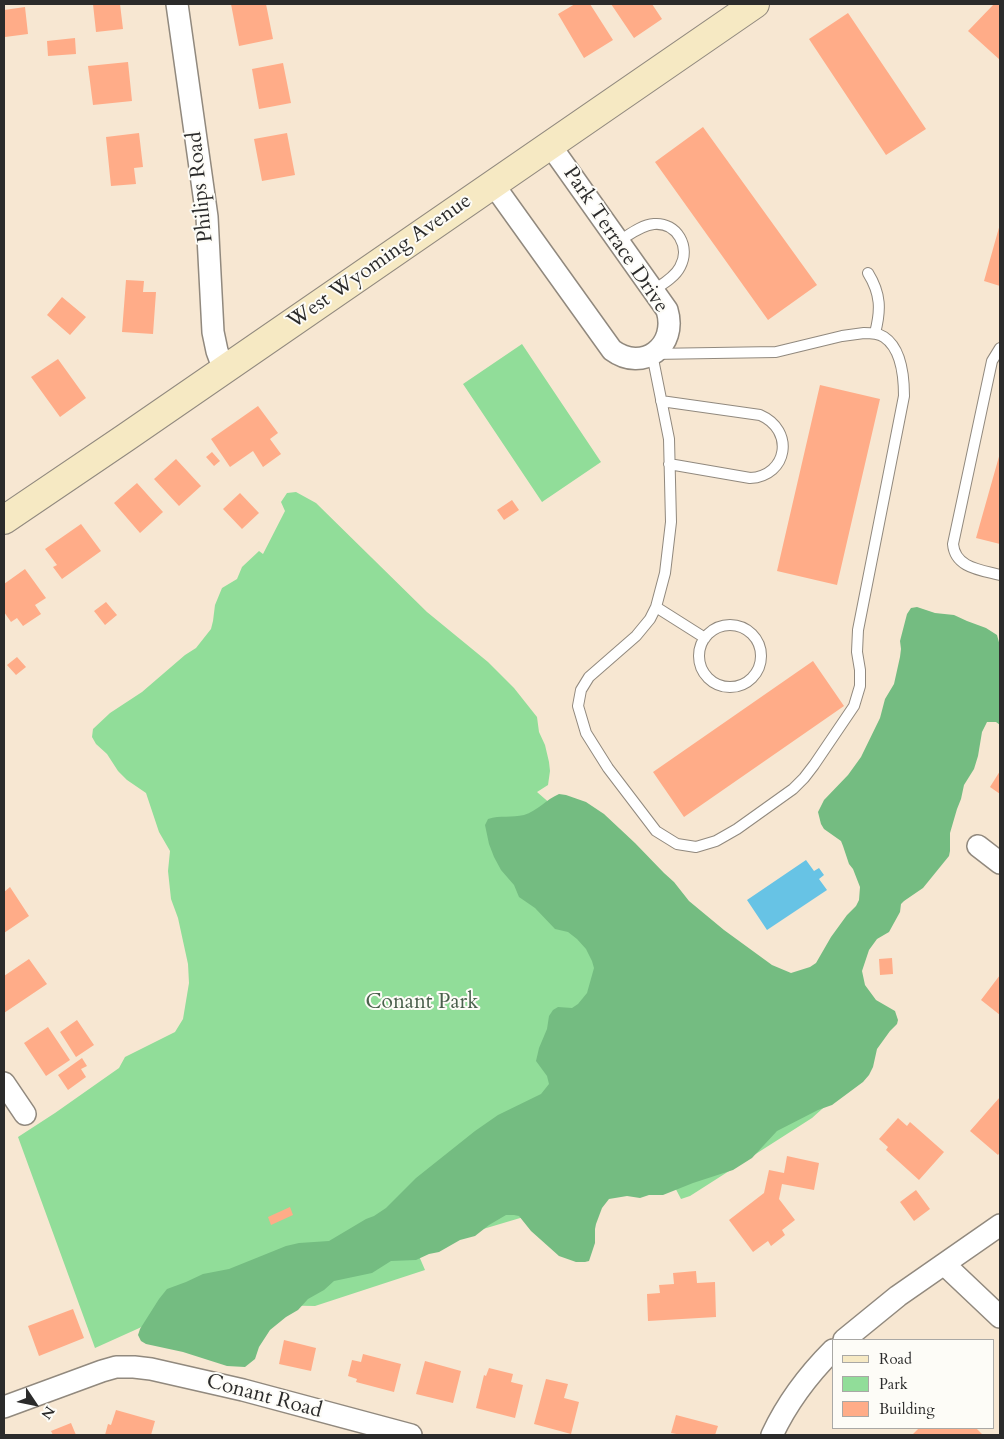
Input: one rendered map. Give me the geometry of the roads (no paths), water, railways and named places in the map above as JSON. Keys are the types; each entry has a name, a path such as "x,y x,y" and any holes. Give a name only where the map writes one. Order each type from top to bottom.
{"main road":[{"name":"West Wyoming Avenue","path":"4,520 754,4"}],"street":[{"name":"Philips Road","path":"177,4 207,217 213,332 224,370"},
{"name":"Park Terrace Drive","path":"550,145 667,310 670,324 669,331 663,344 652,354"},
{"path":"493,184 612,350 632,358 652,354"},
{"path":"978,846 1000,864"},
{"path":"4,1083 25,1114"},
{"path":"845,1339 898,1296 1000,1225"},
{"path":"944,1264 1000,1317"},
{"path":"772,1435 796,1393 832,1351"},
{"name":"Conant Road","path":"4,1407 116,1367 134,1366 243,1390 411,1435"}],"lane":[{"path":"618,241 636,230 652,224 670,226 678,233 685,250 680,267 654,290"},
{"path":"868,272 878,293 879,301 879,318 875,333"},
{"path":"875,333 890,342 897,354 904,379 904,396 858,630 857,652 860,686 854,706 814,765 793,789 737,829 716,841 696,847 677,844 656,831 608,768 586,733 578,706 581,690 589,677 636,636 647,623 656,607 665,573 671,522 669,439 652,354 776,352 842,336 875,333"},
{"path":"1000,348 992,361 954,544 956,556 965,565 1000,575"},
{"path":"661,401 760,415 776,426 782,441 782,454 776,466 766,474 756,477 750,478 669,464"},
{"path":"656,607 705,638"},
{"path":"728,626 735,626 748,632 756,642 760,655 758,669 745,683 733,687 720,686 709,679 702,669 699,656 705,638 715,630 728,626"}],"water":[{"path":"806,860 814,871 819,868 824,875 819,879 827,890 767,930 747,900"}],"park label":[{"name":"Conant Park","path":"422,1003"}]}
